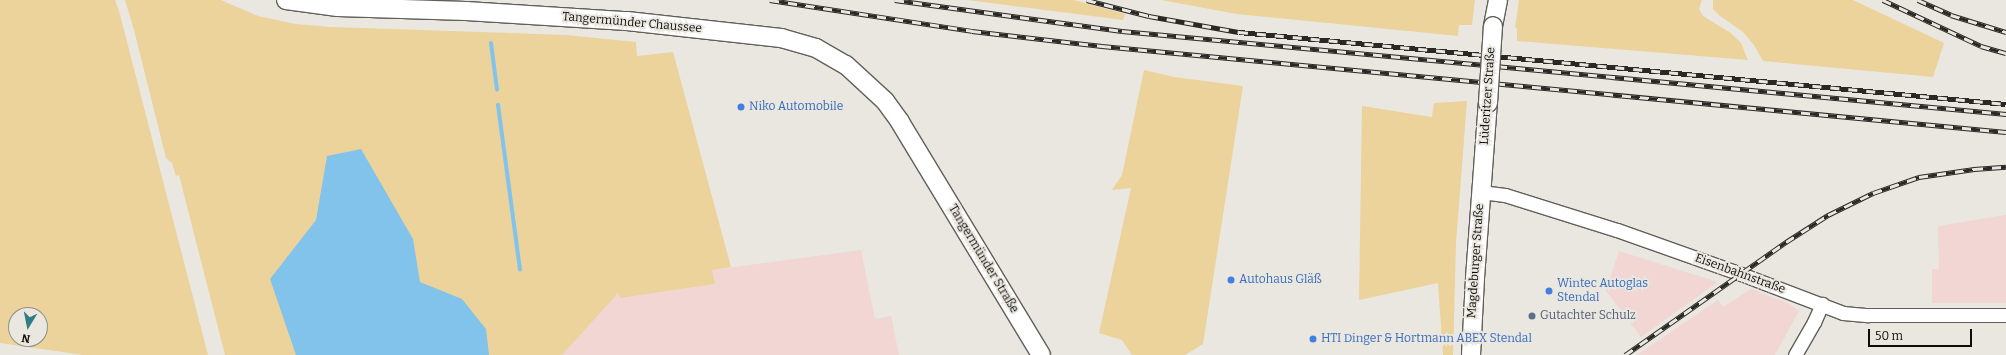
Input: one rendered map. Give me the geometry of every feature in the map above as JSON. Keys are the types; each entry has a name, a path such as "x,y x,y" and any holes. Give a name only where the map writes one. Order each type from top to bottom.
{"main road":[{"name":"Tangermünder Chaussee","path":"286,0 338,6 466,11 599,19 762,35 801,42 816,48 841,62 873,89 885,101 900,122 924,163"},
{"name":"Lüderitzer Straße","path":"1481,192 1494,26 1498,0"},
{"name":"Tangermünder Straße","path":"924,163 1041,355"},
{"name":"Magdeburger Straße","path":"1471,355 1481,192"}],"street":[{"name":"Eisenbahnstraße","path":"1481,192 1505,195 1565,212 1734,271 1843,313 1856,315 2006,315"},
{"path":"1795,355 1814,322 1822,304"}],"shaded area":[{"path":"0,0 115,0 208,355 83,355 28,347 48,347 48,307 8,307 8,344 0,343"},
{"path":"125,0 221,0 258,16 296,24 331,27 566,35 636,42 637,56 673,52 731,267 712,270 715,284 620,298 618,293 562,355 225,355 179,175 176,176 172,163 166,158"},
{"path":"967,0 1074,0 1125,14 1123,20"},
{"path":"1161,0 1475,0 1472,25 1459,25 1458,36 1237,14"},
{"path":"1519,0 1702,0 1699,9 1703,16 1731,33 1741,43 1748,60 1517,41 1517,28 1515,28"},
{"path":"1713,0 1853,0 1944,43 1933,77 1763,61 1754,45 1743,32 1720,16 1713,9"},
{"path":"1144,70 1174,77 1243,86 1203,344 1185,355 1132,355 1122,340 1099,333 1131,188 1112,190 1122,175"},
{"path":"1467,101 1456,243 1453,355 1443,355 1438,283 1359,300 1362,106 1432,117 1434,103"},
{"path":"2006,215 2006,303 1932,303 1932,269 1939,269 1938,226"},
{"path":"861,250 875,319 891,316 899,355 562,355 618,292 620,298 714,284 712,270"},
{"path":"1619,251 1718,282 1641,337 1606,291"},
{"path":"1751,289 1788,303 1799,311 1775,355 1637,355 1718,300 1723,307"}],"water":[{"path":"361,149 413,239 420,282 462,299 486,329 489,355 296,355 270,279 316,220 327,156"}],"waterway":[{"path":"491,43 497,90"},
{"path":"498,105 520,270"}],"railway":[{"path":"770,0 972,31 1102,46 2006,132"},
{"path":"895,0 1122,31 2006,114"},
{"path":"1087,0 1149,16 1239,32 2006,104"},
{"path":"1883,0 1981,46 2006,53"},
{"path":"1918,0 1951,15 2006,32"},
{"path":"1625,355 1786,242 1828,215 1873,193 1919,177 1974,169 2006,167"}],"place":[{"name":"Niko Automobile","path":"741,107"},
{"name":"Autohaus Gläß","path":"1231,280"},
{"name":"Wintec Autoglas Stendal","path":"1549,291"},
{"name":"Gutachter Schulz","path":"1532,316"},
{"name":"HTI Dinger & Hortmann ABEX Stendal","path":"1313,339"}]}
